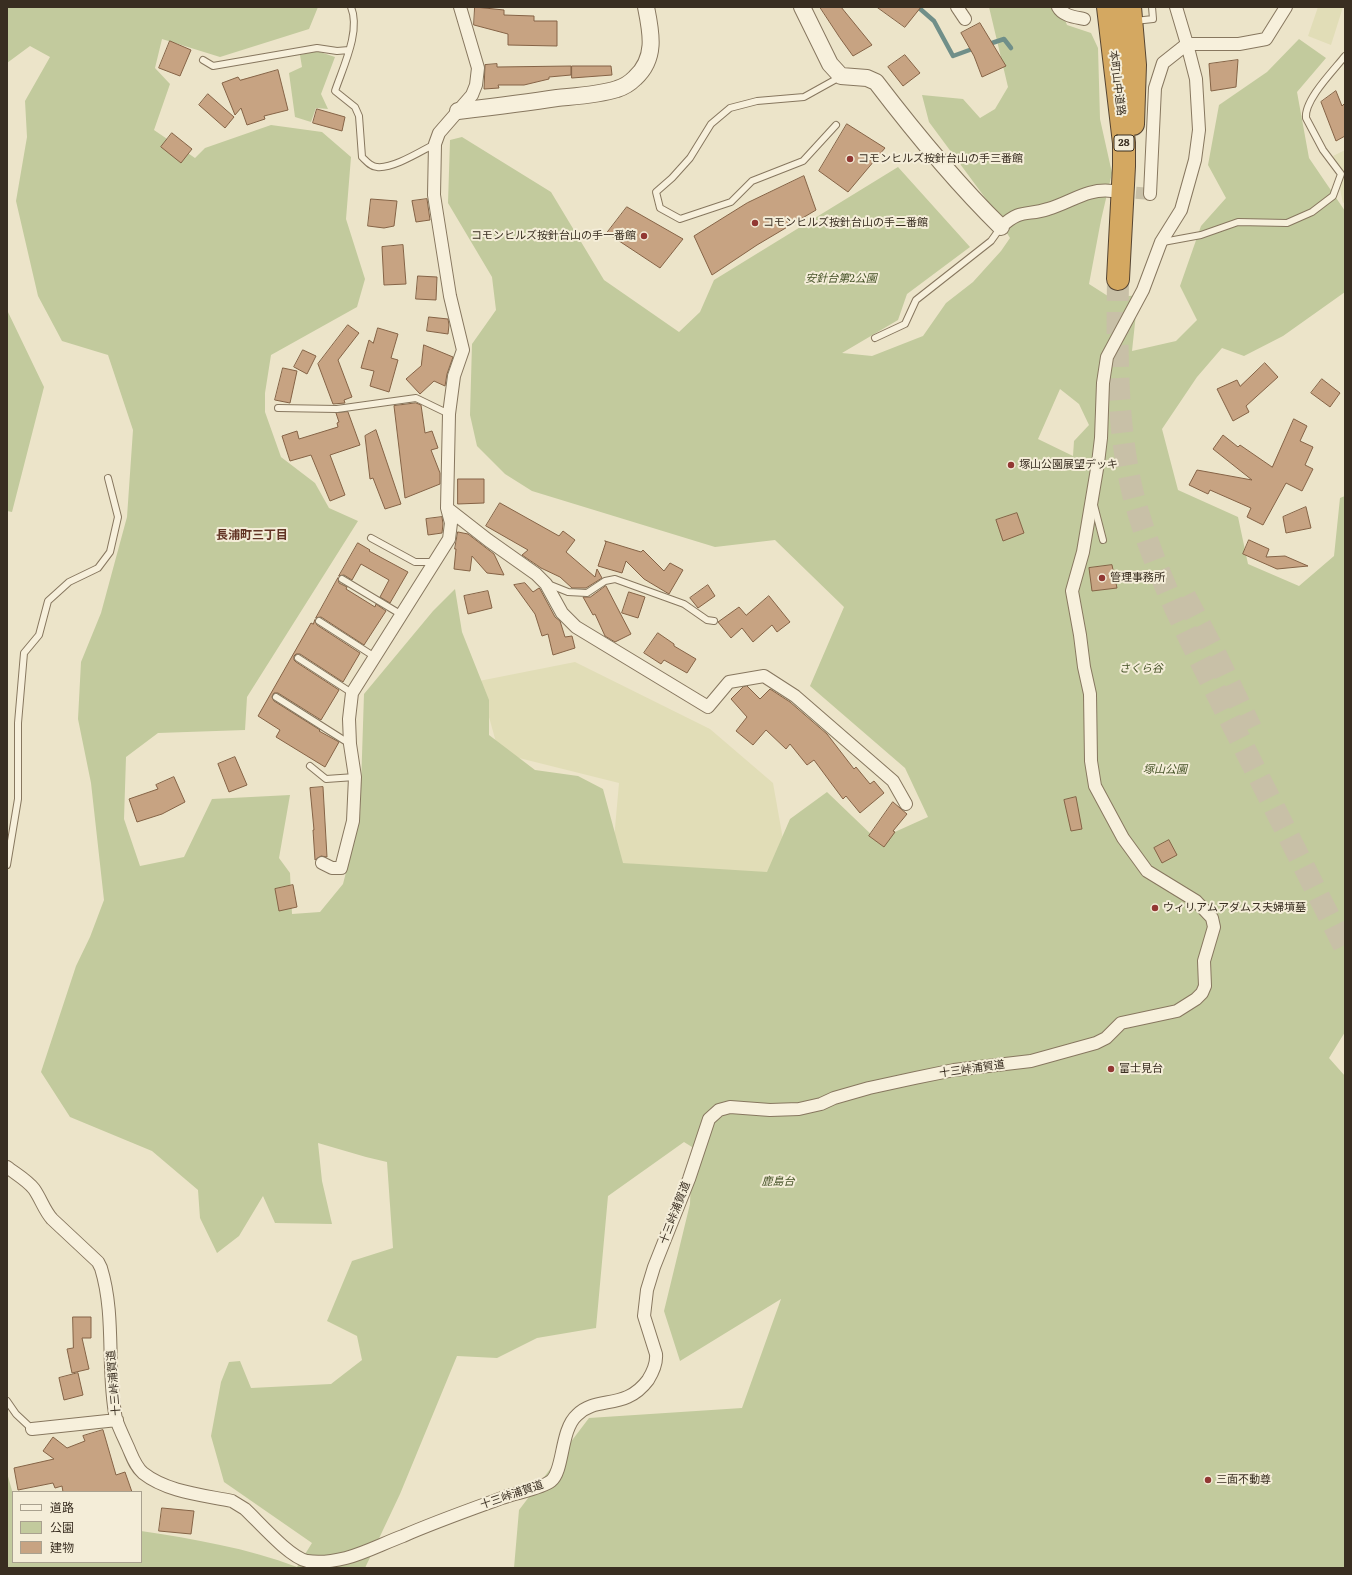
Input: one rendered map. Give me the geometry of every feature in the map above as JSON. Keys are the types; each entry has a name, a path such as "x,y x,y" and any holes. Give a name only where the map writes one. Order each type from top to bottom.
{"highway":[{"name":"本町山中道路","path":"1108,7 1124,143 1123,279 1135,65 1131,14"}],"street":[{"path":"322,863 332,868 341,868 353,820 355,777 350,744 349,719 352,693 402,616 449,539 451,523 447,508 449,414 454,376 463,350 450,296 434,196 435,144 439,133 472,95 476,84 478,68 460,7"},
{"path":"458,111 595,94 620,88 636,78 649,56 652,40 646,7"},
{"path":"802,7 830,64 841,76 867,78 876,82 936,159 971,198 1001,227 1010,218 1022,213 1047,210 1093,191 1112,191"},
{"path":"957,7 965,18"},
{"path":"1058,7 1060,11 1084,19"},
{"path":"1092,496 1101,438 1103,382 1107,357 1143,290 1161,242 1181,210 1195,160 1199,130 1196,79 1176,7"},
{"path":"1150,194 1155,88 1163,63 1187,44 1239,44 1266,39 1286,7"},
{"name":"十三峠浦賀道","path":"7,1167 30,1184 52,1219 98,1262 101,1268 109,1322 113,1390 117,1420 134,1460 143,1473 176,1489 232,1501 245,1509 292,1553 306,1560 333,1561 348,1558 503,1497 546,1484 555,1477 568,1429 571,1421 577,1414 593,1406 629,1398 646,1383 653,1371 656,1354 644,1316 647,1290 654,1267 689,1178 709,1119 718,1110 730,1107 770,1110 799,1109 821,1104 834,1098 869,1088 923,1076 954,1070 1031,1061 1096,1043 1106,1038 1121,1023 1177,1011 1196,999 1202,993 1205,986 1204,961 1214,927 1212,918 1196,901 1147,871 1123,838 1095,786 1091,761 1090,694 1084,667 1080,634 1072,592 1083,552 1092,496"},
{"path":"447,508 488,540 536,574 546,584 562,613 576,627 708,707 729,682 764,676 795,696 893,781 906,804"},
{"path":"32,1429 117,1420"}],"lane":[{"path":"351,7 354,14 355,28 335,91 355,107 359,116 362,157 368,163 377,167 395,164 435,144"},
{"path":"1131,14 1153,19 1152,7"},
{"path":"203,60 213,66 317,48 337,51 348,50"},
{"path":"1161,242 1201,235 1238,222 1287,223 1312,212 1333,196 1341,174 1323,150 1306,118 1305,112 1316,92 1345,56"},
{"path":"836,125 803,161 752,181 731,202 680,219 660,208 656,192 672,178 690,158 711,124 730,108 757,101 804,97 841,76"},
{"path":"875,338 905,324 916,300 991,241 1001,227"},
{"path":"278,408 337,409 416,398 449,414"},
{"path":"7,865 18,799 18,723 24,653 39,635 48,601 69,582 98,568 110,552 118,516 108,478"},
{"path":"1092,496 1103,540"},
{"path":"371,538 415,562 435,562"},
{"path":"342,580 402,616"},
{"path":"546,584 568,592 587,593 605,581 615,580 684,604 707,620 714,620"},
{"path":"319,622 375,657"},
{"path":"298,658 352,693"},
{"path":"276,697 350,744"},
{"path":"310,766 326,780 355,777"},
{"path":"7,1402 16,1414 32,1429"}],"shaded area":[{"path":"1318,7 1343,7 1331,45 1308,36"},
{"path":"1345,150 1345,202 1343,203 1333,156"},
{"path":"575,662 710,729 773,783 790,879 612,862 619,783 499,753 479,681"}],"green space":[{"path":"7,7 318,7 309,29 220,57 162,39 155,68 170,84 154,130 195,158 205,148 271,125 322,132 351,157 346,219 365,279 357,307 271,355 265,393 265,412 281,457 315,483 329,508 358,521 247,697 245,730 158,733 126,757 124,819 140,866 184,857 212,799 290,795 279,858 290,873 292,914 320,912 343,884 360,817 364,694 433,611 455,589 462,632 489,700 489,735 535,770 578,776 603,789 623,863 767,872 790,819 827,792 877,840 928,817 905,768 810,686 844,607 775,540 715,547 532,491 505,474 477,446 470,415 472,344 496,310 492,277 448,203 450,140 462,137 551,192 604,280 679,332 700,312 714,280 898,167 970,247 907,294 898,320 842,353 872,356 923,336 946,303 973,282 1001,251 1010,238 986,199 929,122 922,95 963,99 980,118 995,109 1008,87 989,7 1060,7 1067,25 1091,33 1098,48 1100,119 1112,173 1101,220 1089,284 1111,298 1138,295 1132,351 1176,341 1197,320 1180,286 1201,226 1226,198 1208,165 1219,105 1267,72 1299,39 1326,58 1297,92 1309,158 1345,211 1345,292 1283,336 1244,356 1222,348 1197,377 1162,429 1178,490 1238,517 1248,564 1299,586 1334,556 1340,498 1345,496 1345,1032 1329,1058 1345,1076 1345,1568 514,1568 519,1510 589,1418 742,1408 781,1299 680,1361 664,1311 690,1204 692,1147 684,1142 608,1196 596,1328 537,1338 497,1358 457,1356 400,1494 365,1568 7,1568 7,1473 12,1491 12,1563 142,1563 142,1531 240,1549 297,1567 312,1543 224,1482 211,1436 221,1382 229,1362 240,1361 251,1388 331,1384 362,1360 357,1336 327,1321 352,1261 393,1248 387,1162 318,1143 322,1181 332,1224 275,1223 263,1196 239,1236 217,1253 200,1218 198,1190 152,1151 70,1117 41,1072 76,966 90,937 104,900 91,783 78,719 81,662 101,613 127,517 133,430 108,355 62,341 38,296 16,201 27,137 25,101 50,57 30,46 7,63","holes":["1060,389 1079,404 1089,425 1074,441 1073,456 1038,439"]},
{"path":"317,51 335,57 321,94 328,109 316,108 311,122 295,117 289,73 302,67 300,55"},
{"path":"7,310 44,387 12,512 7,511"}],"building":[{"path":"475,7 504,10 504,15 534,16 534,21 557,21 557,46 508,45 508,34 474,25"},
{"path":"820,7 841,7 872,45 853,56"},
{"path":"877,7 921,7 905,27"},
{"path":"980,23 1006,66 982,77 974,56 961,33"},
{"path":"170,41 191,50 180,76 159,68"},
{"path":"905,55 920,73 903,86 888,67"},
{"path":"1238,60 1236,87 1211,91 1209,64"},
{"path":"497,64 497,67 571,66 571,75 549,77 549,79 524,85 498,85 499,88 484,89 485,65"},
{"path":"572,66 611,66 612,75 572,78"},
{"path":"278,70 288,110 264,116 265,119 247,125 241,108 235,115 222,83 238,77 240,80"},
{"path":"1336,91 1342,106 1345,103 1345,136 1336,141 1321,102"},
{"path":"208,94 234,117 225,128 199,105"},
{"path":"317,109 345,117 342,131 313,123"},
{"name":"コモンヒルズ按針台山の手三番館","path":"847,124 885,148 848,192 819,171"},
{"path":"172,133 192,149 181,163 161,147"},
{"name":"コモンヒルズ按針台山の手二番館","path":"804,176 816,210 757,245 712,275 694,236 747,203"},
{"path":"371,199 397,201 394,226 384,228 368,226"},
{"path":"427,199 430,220 416,222 412,201"},
{"name":"コモンヒルズ按針台山の手一番館","path":"627,207 683,239 660,268 607,233"},
{"path":"403,245 406,284 384,285 382,247"},
{"path":"418,276 437,277 436,300 416,299"},
{"path":"429,317 448,319 448,334 427,331"},
{"path":"348,325 359,333 338,360 352,397 344,400 345,403 333,404 318,364"},
{"path":"378,328 398,334 391,358 398,360 389,392 370,386 374,371 361,368 369,340 373,343"},
{"path":"424,345 453,357 447,374 445,386 434,381 420,394 406,379 421,366"},
{"path":"303,350 316,356 307,374 294,367"},
{"path":"1265,363 1278,377 1246,406 1249,412 1233,421 1217,389 1237,380 1240,386"},
{"path":"283,368 297,371 290,403 275,400"},
{"path":"1322,379 1340,393 1330,407 1311,393"},
{"path":"416,403 421,405 425,433 432,431 438,448 431,450 440,473 440,484 405,498 394,406"},
{"path":"348,412 360,445 330,455 345,495 330,501 311,455 290,461 282,436 297,431 299,439 338,427 337,423 339,422 336,413"},
{"path":"1294,419 1307,426 1300,441 1313,447 1305,465 1313,469 1302,491 1286,483 1263,525 1247,517 1251,508 1210,490 1208,494 1189,485 1197,470 1252,480 1213,449 1223,435 1238,447 1240,445 1272,467"},
{"path":"376,430 401,504 385,509 373,478 370,479 365,436"},
{"path":"458,479 484,479 484,503 458,504"},
{"path":"500,503 559,536 563,531 575,540 566,552 595,577 597,569 602,578 586,588 572,588 560,577 541,568 522,555 528,550 486,526"},
{"path":"1306,507 1311,528 1286,533 1283,517"},
{"path":"1017,513 1024,533 1003,541 996,520"},
{"path":"442,517 442,533 428,535 426,519"},
{"path":"458,532 468,534 494,554 504,575 487,573 472,556 470,571 454,569"},
{"path":"1249,540 1269,549 1266,557 1285,556 1308,566 1277,569 1243,554"},
{"path":"605,541 641,552 643,550 664,571 670,563 683,570 669,594 644,579 626,561 622,573 598,566 606,542"},
{"path":"358,543 370,550 369,551 408,572 390,603 380,597 389,580 361,564 352,580 344,575 339,576"},
{"name":"管理事務所","path":"1112,565 1117,588 1092,591 1089,568"},
{"path":"338,578 339,583 347,587 346,589 375,607 376,604 386,611 364,645 321,617 316,618"},
{"path":"525,583 533,592 539,588 540,589 555,617 560,621 565,637 572,636 575,648 553,655 548,634 542,636 535,614 514,585"},
{"path":"708,585 715,596 698,608 690,598"},
{"path":"606,586 631,634 615,642 605,636 595,614 593,615 583,597 590,597"},
{"path":"488,591 492,608 468,614 464,596"},
{"path":"629,592 645,597 638,618 622,613"},
{"path":"769,596 790,622 777,632 772,625 753,642 742,628 731,638 718,622 739,607 746,615"},
{"path":"315,620 317,625 360,653 343,682 300,654 296,654 294,656 294,660 296,662 339,690 321,720 278,693 274,693 272,697 274,701 320,730 319,731 339,742 325,767 276,737 280,730 258,716 311,623 313,624"},
{"path":"658,633 674,644 674,646 696,659 687,673 664,660 661,664 644,653"},
{"path":"747,686 760,699 770,689 790,702 827,734 854,769 856,767 870,784 874,781 884,793 860,813 846,796 843,799 814,760 807,765 790,744 786,749 766,730 753,745 736,731 747,717 731,699 743,687"},
{"path":"235,757 247,785 229,792 218,764"},
{"path":"174,777 185,802 162,814 137,822 129,799 158,789 156,785"},
{"path":"323,787 327,857 321,856 315,860 310,788"},
{"path":"1076,797 1082,829 1071,831 1064,800"},
{"path":"893,802 907,814 893,831 895,832 884,847 869,836"},
{"path":"1169,840 1177,855 1162,863 1154,848"},
{"path":"293,885 297,907 279,911 275,889"},
{"path":"73,1317 91,1317 91,1338 82,1338 89,1369 72,1373 67,1349 73,1348"},
{"path":"78,1373 83,1395 64,1400 59,1378"},
{"path":"103,1430 116,1475 125,1472 132,1491 63,1491 62,1486 55,1488 53,1483 18,1490 14,1468 54,1459 43,1451 53,1437 67,1448 85,1441 83,1436"},
{"path":"162,1508 194,1511 191,1534 159,1531"}],"waterway":[{"path":"918,7 934,21 953,56 975,48"},
{"path":"986,45 1004,39 1011,48"}],"tunnel":[{"path":"1118,191 1150,194"},
{"path":"1118,279 1118,360 1123,441 1127,468 1141,522 1173,604 1345,948"},
{"path":"1185,596 1216,655 1251,728"}],"place":[{"name":"コモンヒルズ按針台山の手三番館","path":"850,159"},
{"name":"コモンヒルズ按針台山の手二番館","path":"755,223"},
{"name":"コモンヒルズ按針台山の手一番館","path":"644,236"},
{"name":"塚山公園展望デッキ","path":"1011,465"},
{"name":"管理事務所","path":"1102,578"},
{"name":"ウィリアムアダムス夫婦墳墓","path":"1155,908"},
{"name":"富士見台","path":"1111,1069"},
{"name":"三面不動尊","path":"1208,1480"}],"district":[{"name":"長浦町三丁目","path":"252,535"}],"park label":[{"name":"安針台第2公園","path":"841,279"},
{"name":"さくら谷","path":"1141,669"},
{"name":"塚山公園","path":"1165,770"},
{"name":"鹿島台","path":"778,1182"}]}
